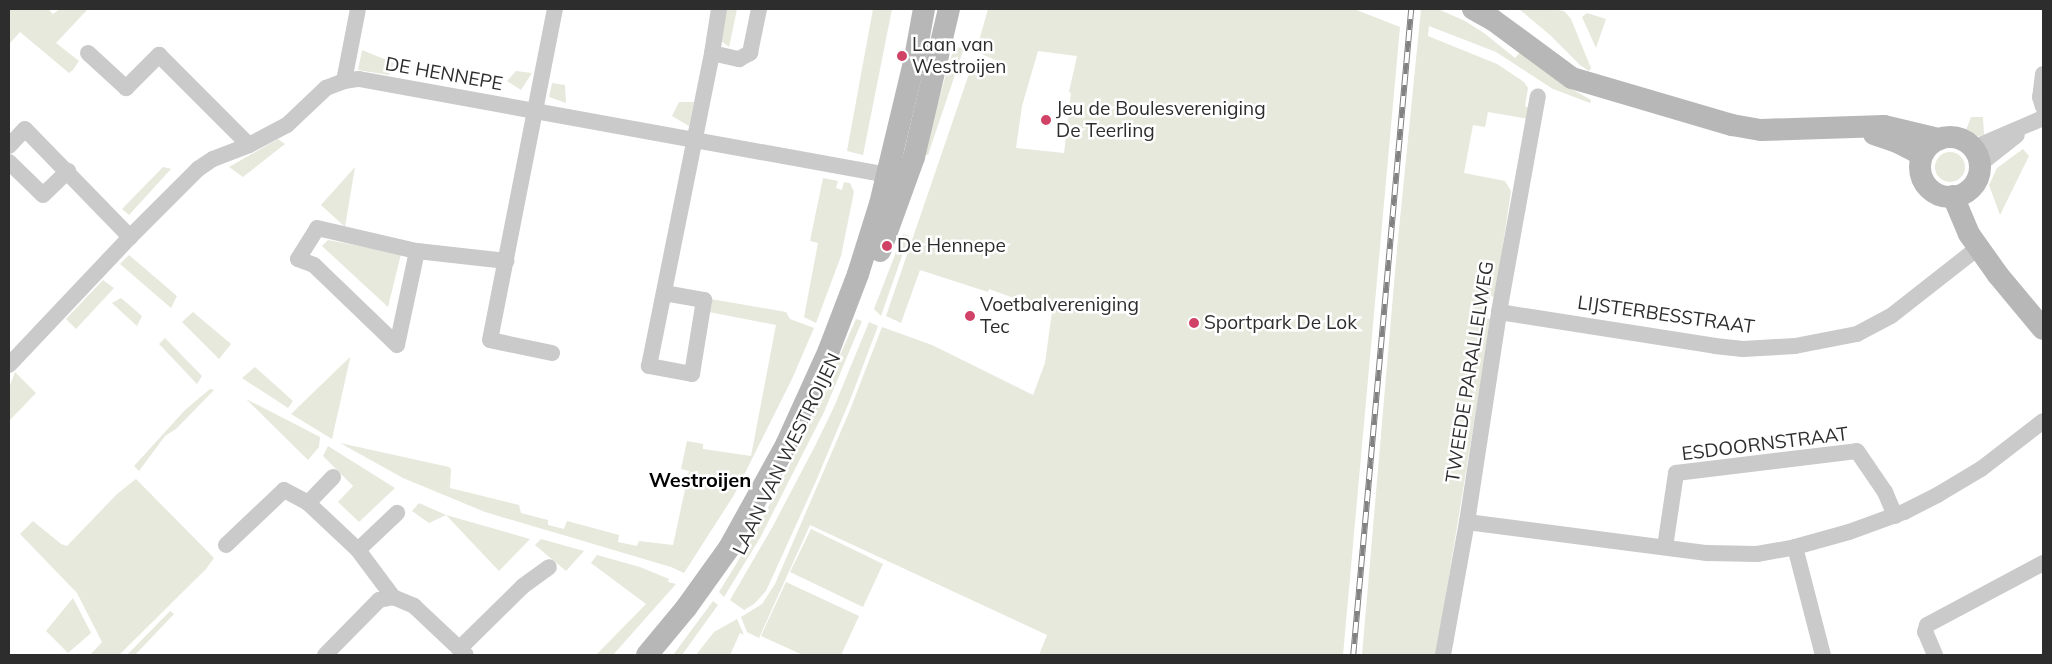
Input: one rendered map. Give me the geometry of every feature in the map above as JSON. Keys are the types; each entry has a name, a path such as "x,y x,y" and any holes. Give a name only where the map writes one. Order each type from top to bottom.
{"street":[{"path":"344,81 358,9"},
{"path":"552,353 490,340 555,9"},
{"path":"664,293 704,300 692,374 648,366 695,141 719,9"},
{"path":"712,53 739,59 750,53 759,9"},
{"name":"LAAN VAN WESTROIJEN","path":"667,655 713,595 768,503 808,419 855,312 896,177 914,58 924,9"},
{"name":"LAAN VAN WESTROIJEN","path":"647,655 686,608 729,548 786,445 829,350 896,177 930,98 949,9"},
{"path":"1473,9 1509,32 1560,70 1586,83 1732,125 1761,130 1892,126 1939,139 1956,138 1966,142 1976,157 1976,180 1961,193 1935,193 1926,186 1920,169 1922,156 1929,146 1939,139"},
{"path":"1499,9 1576,71 1586,83"},
{"path":"88,53 126,88 158,55 249,145"},
{"path":"2043,74 2040,97 2043,107"},
{"name":"DE HENNEPE","path":"9,365 130,237 198,169 213,159 249,145 286,125 326,88 344,81 359,79 896,177"},
{"name":"TWEEDE PARALLELWEG","path":"1443,655 1499,312 1538,96"},
{"path":"1976,157 2039,120"},
{"path":"1849,127 1888,138 1922,156"},
{"path":"9,146 25,129 68,171 130,237"},
{"path":"9,162 43,195 68,171"},
{"path":"1961,193 1979,230 1979,248 2043,329"},
{"path":"417,251 396,345 314,265 298,258 317,228 417,251 506,261"},
{"name":"LIJSTERBESSTRAAT","path":"1499,312 1715,346 1743,348 1795,346 1856,334 1891,316 1979,248"},
{"path":"1466,522 1665,547 1733,554 1756,554 1795,547 1849,532 1895,516 1939,494 1981,469 2043,421"},
{"name":"ESDOORNSTRAAT","path":"1665,547 1676,473 1857,451 1885,492 1895,516"},
{"path":"308,503 334,477"},
{"path":"226,545 284,490 308,503 358,550 393,597 414,606 463,652 522,586 549,567"},
{"path":"358,550 397,513"},
{"path":"1795,547 1823,655"},
{"path":"1935,655 1925,632 1927,624 2043,563"},
{"path":"325,655 379,600 393,597"}],"shaded area":[{"path":"9,9 48,9 53,14 60,9 88,9 56,43 79,61 73,70 69,73 20,32 9,44"},
{"path":"726,9 737,9 729,47 720,40"},
{"path":"873,9 892,9 863,155 847,151"},
{"name":"Sportpark De Lok","path":"988,9 1354,9 1400,27 1343,655 1039,655 1047,635 810,525 759,638 747,632 741,617 762,604 775,584 850,410 882,327 932,345 1033,395 1045,363 1052,312 989,289 988,292 920,270 901,323 886,316 973,62 976,60 995,67 998,61 979,53 977,48","holes":["1038,51 1077,56 1069,92 1071,93 1064,153 1016,148 1022,106"]},
{"path":"1421,9 1438,9 1465,21 1484,33 1515,58 1522,50 1561,83 1591,100 1590,103 1553,89 1496,52 1429,26 1428,36 1497,64 1524,82 1528,88 1525,106 1529,108 1529,119 1488,112 1485,127 1473,125 1464,173 1505,181 1511,191 1495,297 1490,296 1487,311 1476,309 1475,316 1491,319 1436,655 1362,655 1397,249"},
{"path":"1519,9 1564,11 1571,19 1591,68 1589,71 1580,65 1550,35"},
{"path":"1587,13 1606,19 1596,48 1582,17"},
{"path":"954,47 964,48 928,155 923,154"},
{"path":"362,50 394,63 389,75 358,70"},
{"path":"516,71 532,73 521,90 507,81"},
{"path":"552,83 565,85 566,103 549,97"},
{"path":"679,102 694,102 689,126 672,116"},
{"path":"1971,117 1983,117 1984,135 1974,137 1966,130"},
{"path":"278,139 285,144 243,177 229,167"},
{"path":"2023,149 2029,156 2000,215 1989,185 1997,168"},
{"path":"1950,152 1961,156 1965,167 1961,178 1950,182 1939,178 1935,167 1939,156"},
{"path":"163,167 171,169 129,215 122,209"},
{"path":"355,167 345,227 321,205"},
{"path":"823,178 838,181 836,188 842,190 844,182 850,183 854,192 841,256 816,323 804,317 818,243 810,241"},
{"path":"903,234 909,236 881,316 874,309"},
{"path":"328,240 401,254 388,307 322,246"},
{"path":"129,255 177,296 171,308 120,264"},
{"path":"103,280 114,288 76,329 66,319"},
{"path":"121,298 142,316 137,326 112,303"},
{"path":"711,299 786,312 790,319 814,328 792,379 734,495 684,573 671,567 485,512 403,478 340,443 449,467 451,469 450,488 519,505 521,513 548,520 548,525 564,529 567,521 619,535 618,542 637,546 639,541 673,545 689,471 681,469 687,441 703,444 703,449 751,456 776,325 709,312"},
{"path":"193,312 231,344 219,359 182,322"},
{"path":"856,319 862,321 824,412 760,538 724,597 719,592 754,535 799,447"},
{"path":"869,322 878,326 816,481 766,591 754,604 744,610 730,600 773,526 815,446 834,407"},
{"path":"165,338 202,376 197,384 159,344"},
{"path":"350,357 349,363 332,439 291,414"},
{"path":"255,367 293,401 288,408 242,378"},
{"path":"15,372 36,393 9,421 9,388"},
{"path":"210,389 214,390 176,429 165,436 139,471 134,466 185,410"},
{"path":"246,399 320,437 319,447 308,460"},
{"path":"328,446 395,488 359,522 338,502 353,486 323,456"},
{"path":"136,479 214,558 206,569 119,655 90,655 102,642 77,593 20,534 33,521 61,544 67,546 117,494"},
{"path":"419,503 446,515 429,523 412,511"},
{"path":"446,515 530,539 499,571"},
{"path":"811,529 883,564 863,607 790,572"},
{"path":"541,539 584,551 566,571 535,545"},
{"path":"597,555 640,567 669,579 668,582 676,584 613,655 596,655 646,604 591,563"},
{"path":"786,582 859,616 841,655 803,655 761,636"},
{"path":"73,598 91,633 68,653 46,631"},
{"path":"713,601 718,605 682,655 673,655"},
{"path":"170,611 174,614 135,655 127,655"},
{"path":"737,619 744,635 740,633 730,655 696,655 714,632"}],"railway":[{"path":"1353,655 1411,9"}],"place":[{"name":"Laan van Westroijen","path":"902,56"},
{"name":"Jeu de Boulesvereniging De Teerling","path":"1046,120"},
{"name":"De Hennepe","path":"887,246"},
{"name":"Voetbalvereniging Tec","path":"970,316"},
{"name":"Sportpark De Lok","path":"1194,323"}],"district":[{"name":"Westroijen","path":"700,479"}]}
